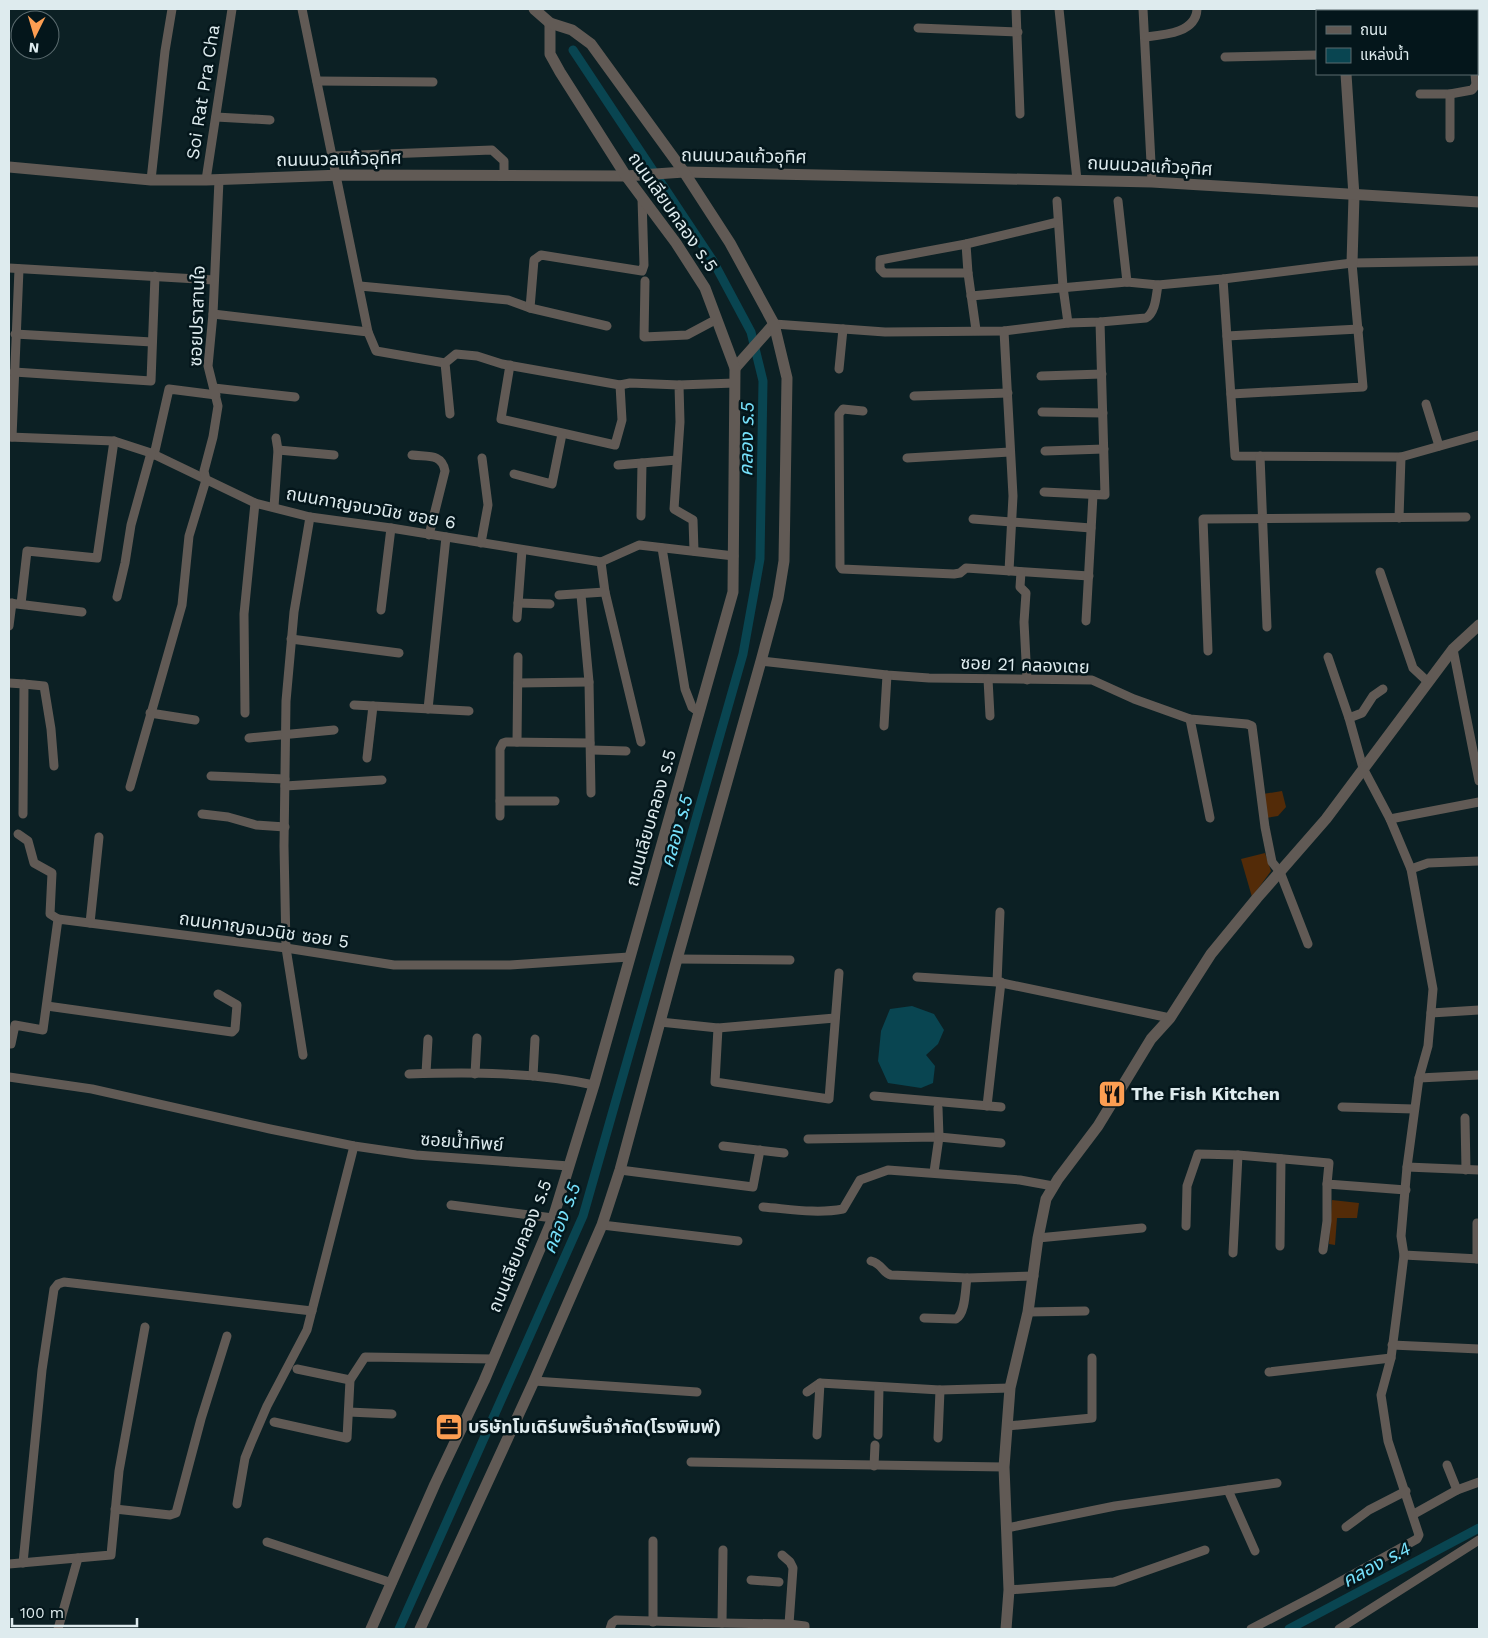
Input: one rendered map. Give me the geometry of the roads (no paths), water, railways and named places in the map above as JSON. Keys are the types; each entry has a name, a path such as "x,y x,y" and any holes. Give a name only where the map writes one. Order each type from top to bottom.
{"street":[{"path":"151,180 165,52 172,9"},
{"name":"Soi Rat Pra Cha","path":"206,180 232,9"},
{"path":"302,9 368,332 376,350 445,363 456,354 477,356 510,365 620,385 630,382 679,385 735,383"},
{"path":"534,9 550,23"},
{"path":"1016,9 1020,114"},
{"path":"1060,9 1077,180"},
{"path":"1143,9 1152,182"},
{"path":"1145,37 1165,35 1183,29 1194,20 1197,9"},
{"name":"ถนนเลียบคลอง ร.5","path":"371,1629 493,1359 553,1218 594,1084 733,592 735,368 705,288 676,243 626,176 550,54 550,23 572,30 591,44 684,172 730,243 774,324 787,378 784,561 778,598 761,661 620,1170 602,1225 534,1381 420,1629"},
{"path":"918,28 1018,32"},
{"path":"1225,57 1316,55"},
{"path":"1231,394 1363,387 1352,263 1354,196 1346,75"},
{"path":"317,81 433,82"},
{"path":"1420,94 1450,94 1472,90 1477,86"},
{"path":"1450,94 1450,138"},
{"path":"216,117 270,120"},
{"path":"332,156 492,150 504,161 504,176"},
{"name":"ถนนนวลแก้วอุทิศ","path":"9,167 151,180 336,176 626,176 684,172 1077,180 1152,182 1354,196 1479,202"},
{"name":"ซอยปราสานใจ","path":"130,787 182,605 189,536 206,480 204,471 213,438 218,406 208,366 213,314 219,180"},
{"path":"530,308 534,260 541,255 642,271 644,265 642,198"},
{"path":"1057,201 1063,287 1068,323"},
{"path":"1118,201 1127,282"},
{"path":"968,273 884,273 880,270 879,266 880,260 966,244 1058,222"},
{"path":"966,244 976,330"},
{"path":"971,296 1127,282 1158,285 1352,263 1479,261"},
{"path":"9,268 214,280"},
{"path":"11,437 18,269"},
{"path":"14,372 151,381 155,276"},
{"path":"1223,279 1236,456 1401,457 1479,435"},
{"path":"645,281 644,337 687,335 717,320"},
{"path":"735,368 774,324 885,332 1004,331 1068,323 1146,318 1151,315 1158,285"},
{"path":"360,286 508,300 530,308 607,326"},
{"path":"213,314 368,332"},
{"path":"1044,492 1105,495 1100,322"},
{"path":"839,369 843,329"},
{"path":"1227,336 1359,329"},
{"path":"1004,331 1013,496 1009,571"},
{"path":"15,334 152,342"},
{"path":"445,363 450,414"},
{"path":"510,365 501,419 615,445 622,420 620,385"},
{"path":"1041,376 1102,374"},
{"path":"679,385 680,422 674,509 692,520 694,551"},
{"path":"117,598 131,525 153,454 169,389 296,397"},
{"path":"914,396 1008,393"},
{"path":"1426,404 1439,446"},
{"path":"864,412 843,409 839,414 840,566 842,569 954,574 960,573 966,568 1089,576"},
{"path":"1042,412 1103,413"},
{"path":"514,474 552,484 562,434"},
{"name":"ถนนกาญจนวนิช ซอย 6","path":"11,437 114,441 153,454 255,503 310,517 391,528 601,562"},
{"path":"274,507 278,450 276,438"},
{"path":"9,626 27,551 97,558 114,441"},
{"path":"1045,451 1104,449"},
{"path":"278,450 334,455"},
{"path":"907,458 1010,452"},
{"path":"412,455 439,458 444,464 446,471 429,534"},
{"path":"1260,456 1267,627"},
{"path":"1399,518 1401,457"},
{"path":"481,543 488,505 482,458"},
{"path":"618,465 677,460"},
{"path":"641,516 642,463"},
{"path":"1086,621 1093,495"},
{"path":"245,713 244,614 255,503"},
{"path":"303,1055 286,948 286,700 291,639 310,517"},
{"path":"1208,652 1203,519 1466,517"},
{"path":"973,519 1091,528"},
{"path":"381,610 391,528"},
{"path":"428,709 446,537"},
{"path":"641,742 605,592 601,562 639,545 734,556"},
{"path":"662,548 685,689 692,707 699,712"},
{"path":"516,618 522,550"},
{"path":"1021,572 1020,587 1026,592 1024,622 1027,680"},
{"path":"1380,572 1414,668 1428,682"},
{"path":"559,595 605,592"},
{"path":"580,595 590,682 591,793"},
{"path":"14,603 82,612"},
{"path":"518,603 550,604"},
{"path":"1006,1629 1009,1590 1004,1467 1010,1388 1028,1312 1038,1238 1046,1199 1053,1186 1098,1126 1152,1039 1170,1018 1211,954 1326,819 1453,649 1479,625"},
{"path":"291,639 399,653"},
{"path":"1453,649 1479,781"},
{"path":"518,657 518,742"},
{"path":"1251,1629 1417,1539 1420,1532 1388,1441 1381,1395 1391,1358 1404,1255 1402,1236 1414,1109 1419,1078 1428,1046 1433,989 1411,869 1390,819 1364,768 1350,718 1328,657"},
{"name":"ซอย 21 คลองเตย","path":"761,661 929,678 1092,680 1134,699 1190,719 1252,726 1265,827 1272,862 1280,872"},
{"path":"884,726 887,675"},
{"path":"988,679 990,716"},
{"path":"518,683 590,682"},
{"path":"9,683 44,686 51,729 54,766"},
{"path":"23,814 24,684"},
{"path":"1350,718 1362,713 1373,696 1383,689"},
{"path":"354,705 469,711"},
{"path":"367,758 373,706"},
{"path":"150,713 195,720"},
{"path":"1190,719 1210,818"},
{"path":"249,738 334,730"},
{"path":"500,816 500,748 502,743 518,742 626,751"},
{"path":"211,776 285,782 382,780"},
{"path":"500,801 555,801"},
{"path":"1390,819 1479,802"},
{"path":"202,814 234,818 256,825 285,826"},
{"path":"9,1054 15,1025 43,1030 58,919 50,914 52,873 34,863 28,841 18,834"},
{"path":"90,923 99,837"},
{"path":"1411,869 1428,863 1479,861"},
{"path":"1280,872 1308,944"},
{"path":"987,1106 999,982 1000,912"},
{"name":"ถนนกาญจนวนิช ซอย 5","path":"58,919 286,948 394,965 510,965 629,957"},
{"path":"677,960 790,960"},
{"path":"718,1028 716,1082 829,1099 839,973"},
{"path":"917,977 999,982 1170,1018"},
{"path":"47,1006 232,1032 235,1029 238,1005 218,994"},
{"path":"1431,1013 1479,1010"},
{"path":"660,1022 718,1028 835,1018"},
{"path":"475,1074 477,1038"},
{"path":"426,1074 428,1039"},
{"path":"533,1076 535,1039"},
{"path":"409,1074 533,1076 569,1079 594,1084"},
{"path":"1419,1078 1479,1075"},
{"name":"ซอยน้ำทิพย์","path":"9,1077 92,1089 354,1146 416,1155 569,1166"},
{"path":"874,1096 1001,1107"},
{"path":"1342,1107 1414,1109"},
{"path":"934,1172 939,1138 938,1108"},
{"path":"1465,1118 1466,1170"},
{"path":"808,1139 939,1138 1001,1143"},
{"path":"237,1504 245,1458 251,1443 307,1330 354,1146"},
{"path":"723,1146 784,1153"},
{"path":"620,1170 753,1187 760,1150"},
{"path":"1186,1226 1187,1186 1198,1154 1238,1155 1329,1164 1327,1221 1323,1250"},
{"path":"1233,1253 1238,1155"},
{"path":"1280,1246 1282,1159"},
{"path":"1408,1167 1479,1170"},
{"path":"763,1208 801,1210 843,1209 860,1180 888,1170 1020,1180 1053,1186"},
{"path":"1327,1184 1406,1190"},
{"path":"451,1205 553,1218"},
{"path":"1404,1255 1478,1259 1477,1223"},
{"path":"602,1225 738,1240"},
{"path":"1038,1238 1142,1228"},
{"path":"871,1261 879,1263 885,1272 891,1275 967,1278 1034,1276"},
{"path":"924,1318 959,1318 962,1312 967,1278"},
{"path":"23,1563 42,1370 54,1289 58,1284 64,1282 312,1311"},
{"path":"1028,1312 1085,1311"},
{"path":"9,1564 111,1555 120,1460 145,1327"},
{"path":"115,1509 170,1515 176,1513 201,1418 227,1336"},
{"path":"1392,1345 1479,1349"},
{"path":"274,1422 347,1438 350,1380 365,1356 493,1359"},
{"path":"1007,1426 1092,1418 1092,1358"},
{"path":"1269,1372 1391,1358"},
{"path":"297,1368 350,1380"},
{"path":"534,1381 698,1392"},
{"path":"807,1392 820,1384 940,1390 1010,1388"},
{"path":"817,1435 820,1384"},
{"path":"878,1435 879,1387"},
{"path":"938,1438 940,1390"},
{"path":"349,1412 392,1414"},
{"path":"874,1445 874,1466"},
{"path":"691,1462 1004,1467"},
{"path":"1447,1465 1457,1490"},
{"path":"1414,1514 1457,1490 1479,1482"},
{"path":"1007,1528 1115,1506 1277,1483"},
{"path":"1228,1490 1255,1551"},
{"path":"1346,1527 1369,1510 1406,1491"},
{"path":"1339,1629 1479,1540"},
{"path":"653,1541 653,1622"},
{"path":"267,1542 392,1583"},
{"path":"722,1623 723,1550"},
{"path":"1009,1590 1114,1582 1205,1550"},
{"path":"782,1555 790,1562 793,1568 786,1583 789,1624"},
{"path":"58,1629 78,1558"},
{"path":"751,1580 786,1583"},
{"path":"610,1629 612,1623 616,1620 789,1624 805,1626 805,1629"}],"water":[{"path":"912,1006 934,1014 944,1030 938,1044 926,1055 935,1066 933,1083 921,1088 888,1083 878,1061 881,1031 890,1009"}],"waterway":[{"name":"คลอง ร.5","path":"399,1629 583,1216 743,654 760,559 763,381 751,332 713,261 573,50"},
{"name":"คลอง ร.4","path":"1289,1629 1479,1528"}],"place":[{"name":"The Fish Kitchen","path":"1112,1094"},
{"name":"บริษัทโมเดิร์นพริ้นจำกัด(โรงพิมพ์)","path":"449,1427"}]}
